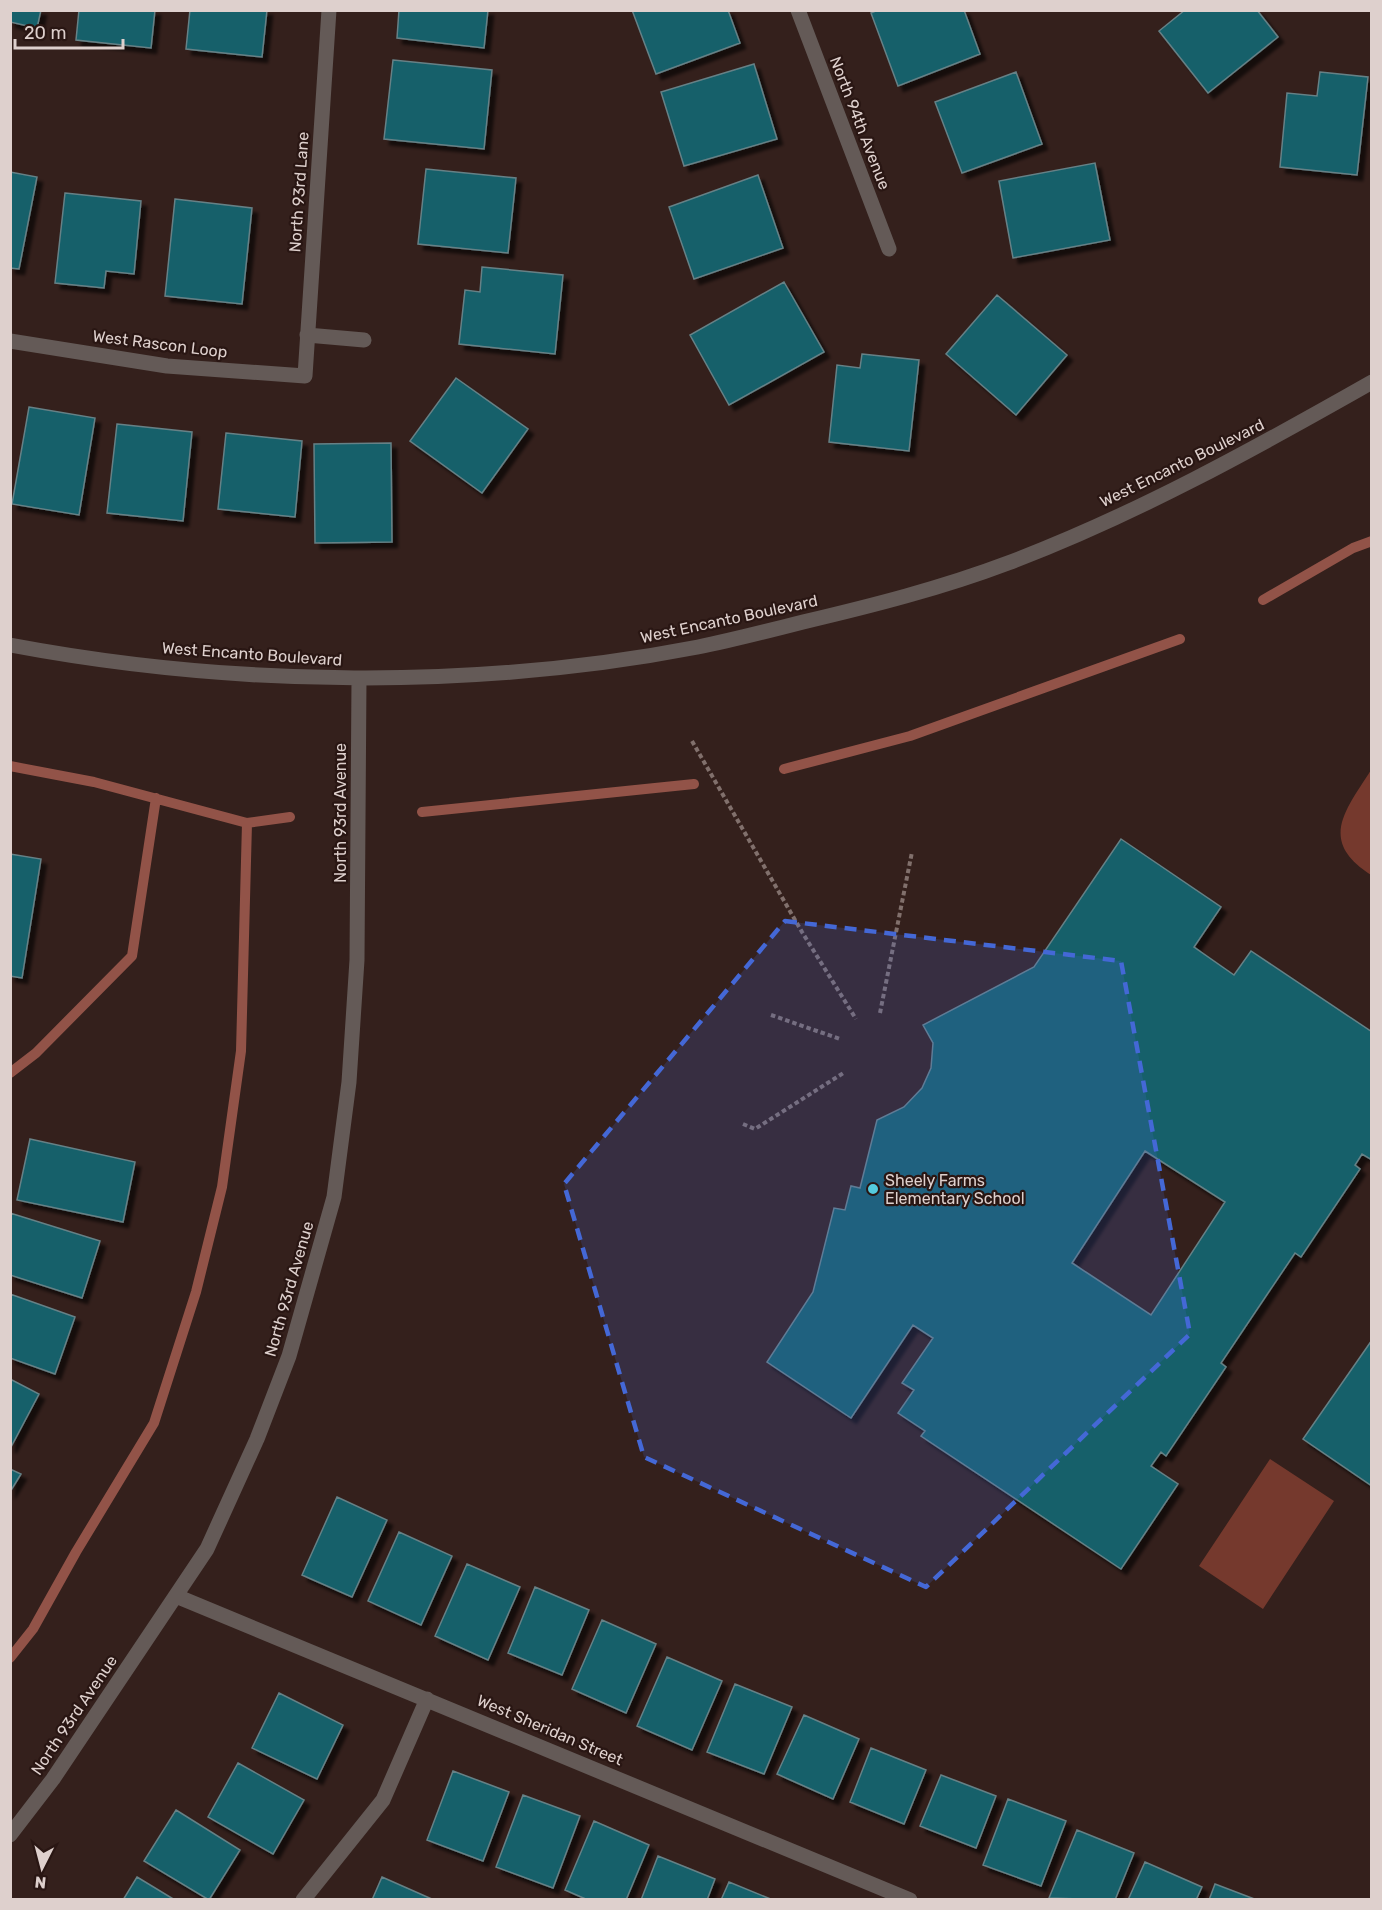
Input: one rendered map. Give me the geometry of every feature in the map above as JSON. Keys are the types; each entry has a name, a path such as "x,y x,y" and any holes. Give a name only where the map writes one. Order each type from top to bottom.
{"street":[{"name":"North 93rd Lane","path":"305,376 330,10"},
{"name":"North 94th Avenue","path":"798,10 889,249"},
{"path":"307,335 364,340"},
{"name":"West Rascon Loop","path":"10,341 166,366 305,376"},
{"name":"West Encanto Boulevard","path":"10,645 127,662 276,675 359,679 492,674 699,647 852,611 1006,564 1218,469 1371,382"},
{"name":"North 93rd Avenue","path":"10,1835 54,1779 207,1548 257,1439 289,1356 334,1197 349,1082 357,960 359,679"},
{"name":"West Sheridan Street","path":"176,1596 910,1899"},
{"path":"303,1899 383,1800 427,1699"}],"path":[{"path":"692,741 802,932 856,1019"},
{"path":"880,1013 912,852"},
{"path":"771,1015 840,1040"},
{"path":"744,1124 755,1128 845,1072"}],"highlighted area":[{"path":"785,921 1121,961 1190,1334 926,1587 644,1457 564,1184"}],"shaded area":[{"path":"1371,770 1371,875 1345,850 1341,838 1341,825 1353,799"},
{"path":"1270,1459 1334,1501 1263,1609 1199,1566"}],"building":[{"path":"10,10 41,10 37,28 10,22"},
{"path":"79,10 155,10 151,48 76,40"},
{"path":"190,10 267,10 262,57 186,49"},
{"path":"399,10 488,10 484,48 397,38"},
{"path":"632,10 728,10 740,43 656,74"},
{"path":"878,10 964,10 980,54 898,86 871,13"},
{"path":"1185,10 1257,10 1278,37 1208,93 1159,31"},
{"path":"393,60 492,70 484,149 384,139"},
{"path":"754,64 777,139 684,166 661,92"},
{"path":"1016,72 1042,144 962,173 935,102"},
{"path":"1320,72 1368,77 1357,175 1280,167 1287,93 1317,96"},
{"path":"1095,163 1110,240 1013,258 999,181"},
{"path":"426,169 516,178 508,253 418,244"},
{"path":"10,172 37,177 19,269 10,268"},
{"path":"758,175 783,248 694,279 669,207"},
{"path":"65,193 141,201 134,274 106,271 104,288 55,283"},
{"path":"175,199 252,208 242,304 165,296"},
{"path":"482,267 563,275 555,354 459,344 465,290 480,292"},
{"path":"784,282 824,352 729,405 690,335"},
{"path":"997,295 1067,355 1016,415 946,354"},
{"path":"862,354 919,360 909,451 829,442 837,365 860,368"},
{"path":"456,378 528,429 482,493 410,441"},
{"path":"29,407 95,418 79,515 12,504"},
{"path":"117,424 192,432 183,521 107,513"},
{"path":"226,433 302,441 295,517 218,509"},
{"path":"391,443 392,542 315,543 314,444"},
{"path":"1121,839 1221,907 1194,947 1234,975 1251,951 1372,1032 1372,1160 1362,1154 1355,1165 1360,1169 1301,1257 1295,1253 1221,1363 1226,1367 1166,1456 1161,1452 1151,1466 1178,1484 1121,1569 921,1436 925,1431 898,1413 914,1390 902,1383 933,1338 913,1325 851,1418 767,1362 813,1292 834,1208 845,1210 851,1186 860,1188 877,1120 904,1107 922,1088 931,1068 933,1043 923,1025 1034,967","holes":["1145,1151 1225,1202 1151,1315 1072,1263"]},
{"path":"10,854 41,859 22,978 10,976"},
{"path":"30,1139 135,1162 123,1222 17,1200"},
{"path":"10,1213 100,1241 82,1298 10,1275"},
{"path":"10,1294 75,1317 55,1374 10,1358"},
{"path":"1372,1340 1372,1486 1303,1439"},
{"path":"10,1379 39,1394 11,1447 10,1447"},
{"path":"10,1469 21,1474 10,1492"},
{"path":"337,1497 387,1520 352,1597 302,1575"},
{"path":"399,1532 452,1556 421,1625 368,1601"},
{"path":"467,1564 520,1587 488,1660 435,1636"},
{"path":"535,1587 589,1610 562,1675 508,1653"},
{"path":"602,1620 656,1644 626,1713 572,1689"},
{"path":"667,1657 722,1681 692,1750 637,1726"},
{"path":"735,1684 792,1707 764,1774 707,1752"},
{"path":"279,1693 343,1725 317,1779 252,1748"},
{"path":"804,1715 859,1739 833,1799 777,1774"},
{"path":"871,1748 926,1770 904,1824 850,1802"},
{"path":"238,1763 304,1800 273,1854 208,1817"},
{"path":"453,1771 509,1792 483,1861 427,1840"},
{"path":"941,1775 996,1796 976,1848 920,1826"},
{"path":"523,1795 580,1816 553,1888 496,1867"},
{"path":"1008,1799 1066,1821 1041,1886 983,1865"},
{"path":"176,1810 240,1850 209,1900 144,1861"},
{"path":"594,1821 649,1845 626,1900 588,1900 565,1890"},
{"path":"1077,1830 1134,1853 1115,1900 1049,1898"},
{"path":"658,1856 715,1879 707,1900 641,1900"},
{"path":"1145,1862 1202,1887 1196,1900 1128,1900"},
{"path":"137,1877 175,1900 123,1900"},
{"path":"382,1877 434,1900 372,1900"},
{"path":"729,1882 773,1900 721,1900"},
{"path":"1215,1884 1257,1900 1209,1900"}],"waterway":[{"path":"1263,600 1353,548 1372,541"},
{"path":"784,769 910,736 1180,639"},
{"path":"10,766 94,782 247,823 290,817"},
{"path":"422,812 694,784"},
{"path":"10,1073 36,1053 132,956 156,798"},
{"path":"10,1658 33,1629 76,1552 154,1423 196,1292 222,1187 241,1051 247,823"}],"place":[{"name":"Sheely Farms Elementary School","path":"873,1189"}]}
